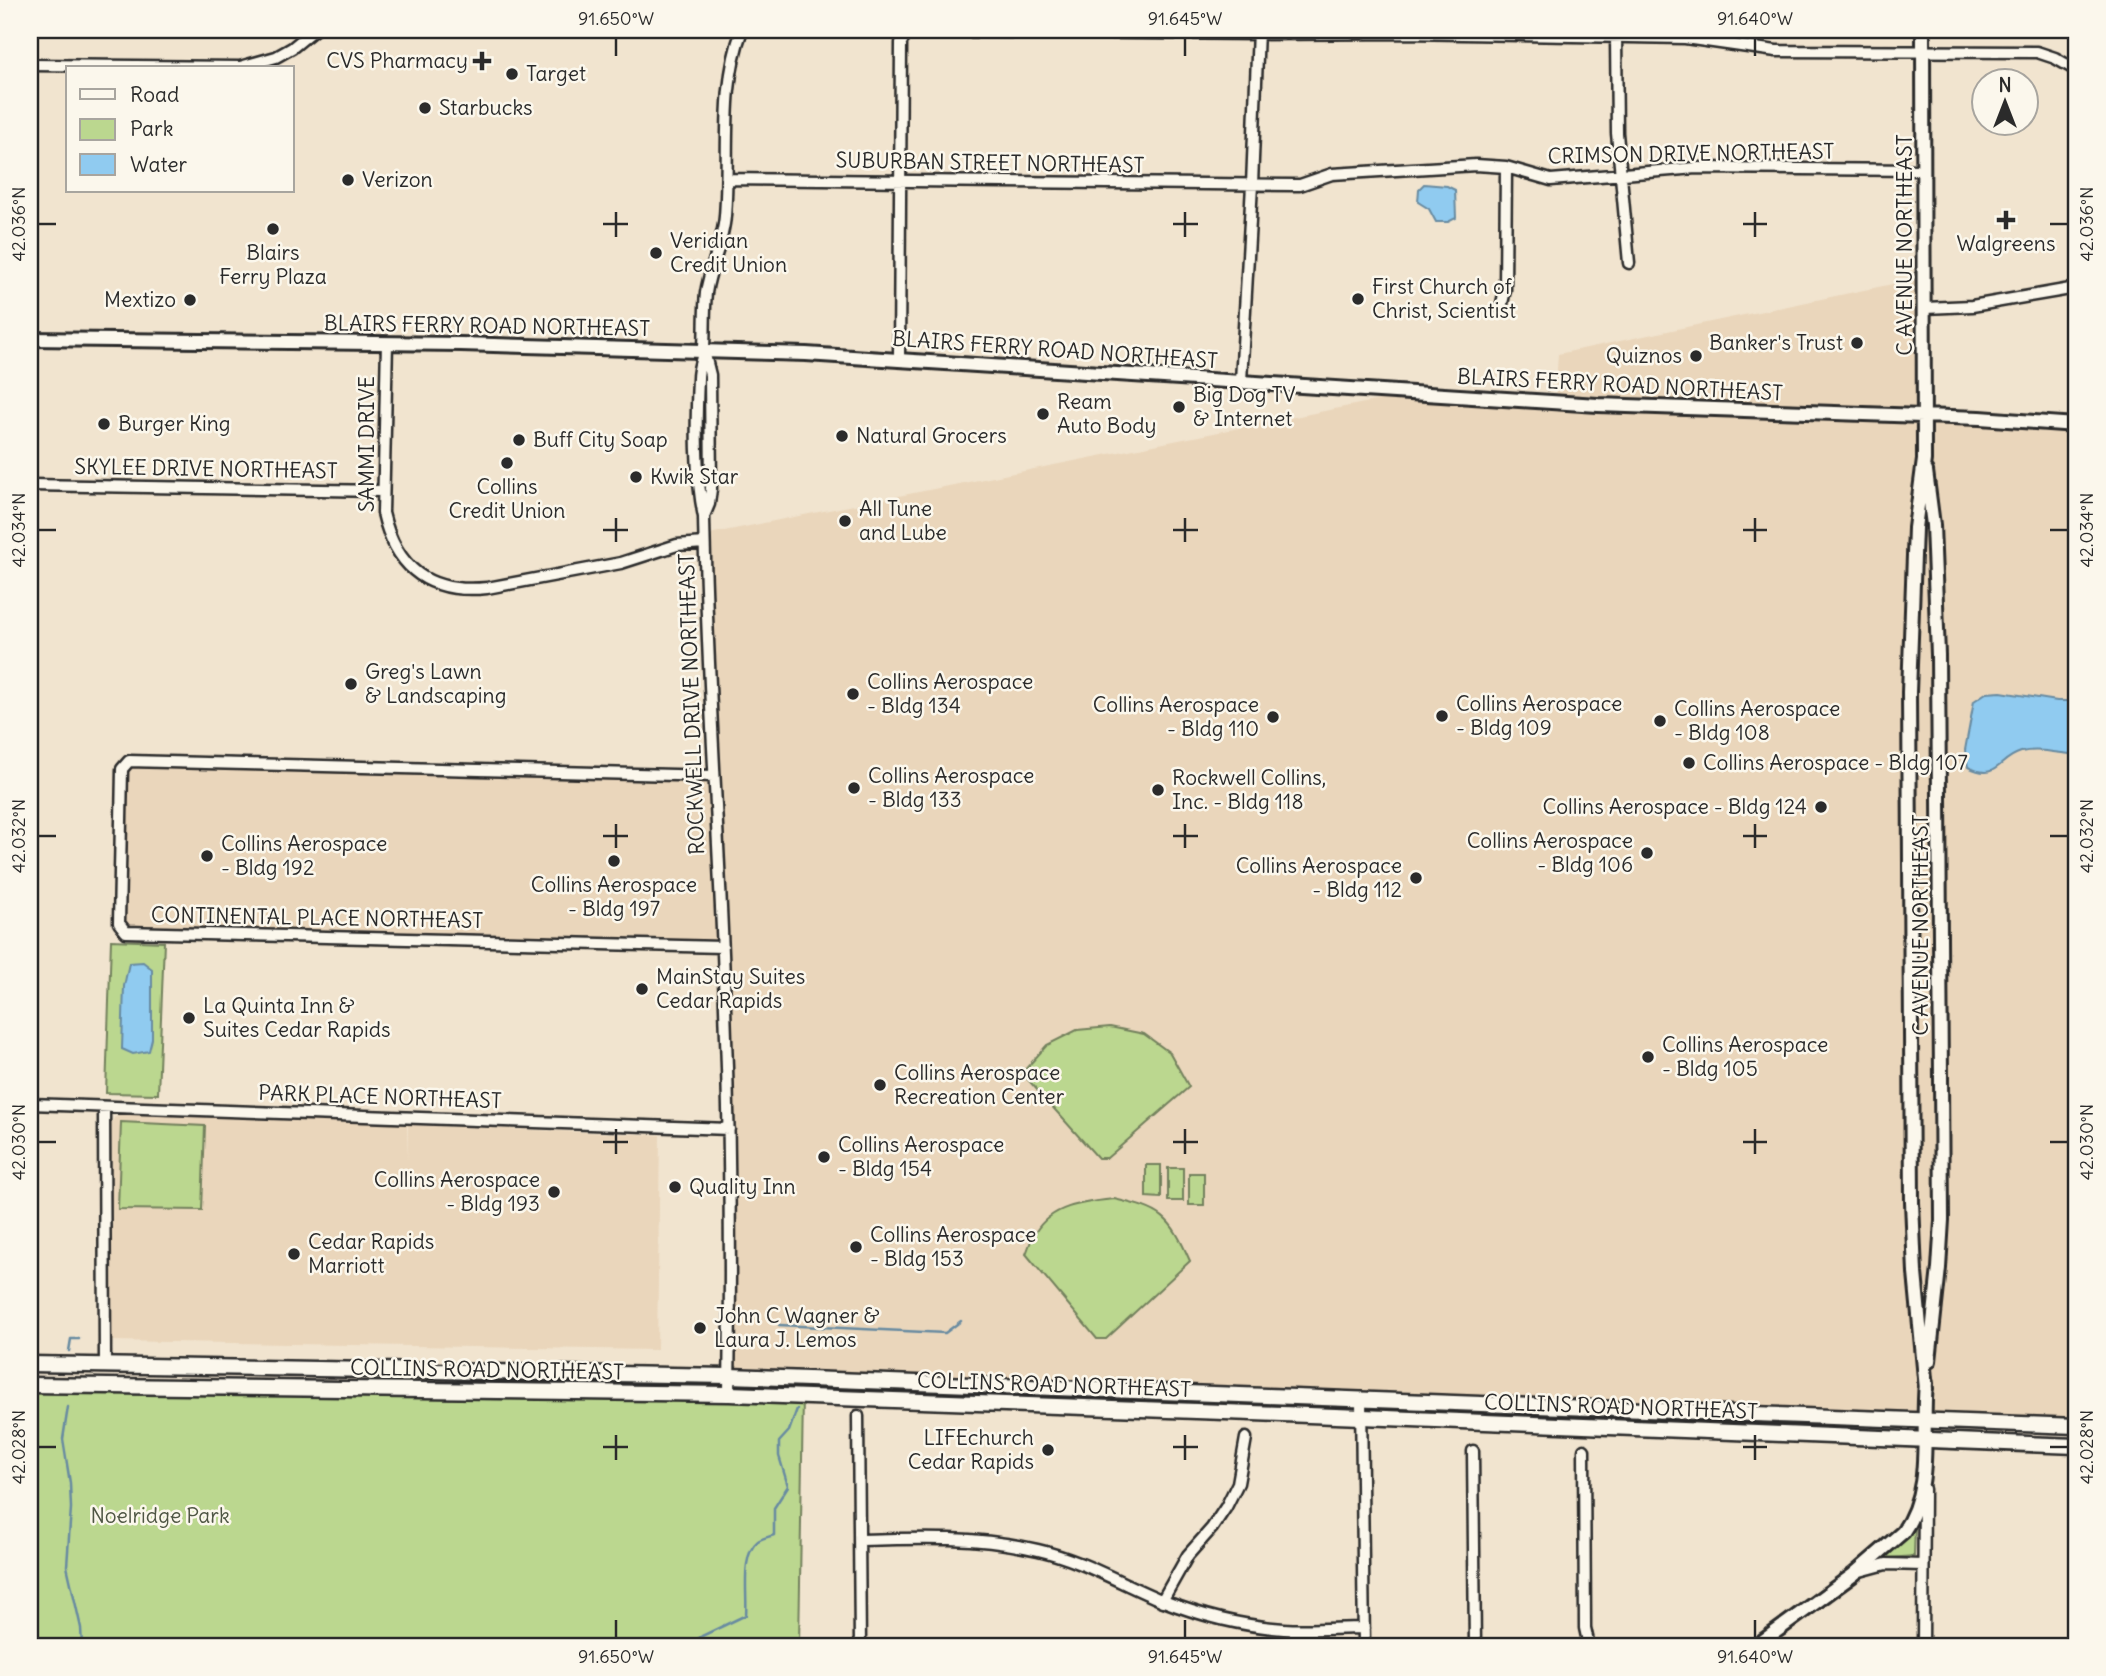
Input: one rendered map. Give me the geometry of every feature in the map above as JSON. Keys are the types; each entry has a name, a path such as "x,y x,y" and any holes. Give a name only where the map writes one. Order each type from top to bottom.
{"highway":[{"name":"COLLINS ROAD NORTHEAST","path":"30,1364 729,1376 2076,1426"},
{"name":"COLLINS ROAD NORTHEAST","path":"30,1376 96,1377 105,1366"},
{"name":"COLLINS ROAD NORTHEAST","path":"30,1385 729,1394 2076,1446"}],"main road":[{"name":"C AVENUE NORTHEAST","path":"1923,30 1924,460 1933,525 1938,655 1942,1206 1939,1268 1926,1389 1924,1479"},
{"name":"BLAIRS FERRY ROAD NORTHEAST","path":"30,339 704,350 899,359 1598,405 1924,416 2076,425"},
{"name":"C AVENUE NORTHEAST","path":"1924,460 1914,528 1909,717 1912,1202 1914,1273 1926,1389"},
{"path":"1756,1646 1853,1574 1903,1532 1909,1524 1924,1479"}],"street":[{"path":"244,66 276,57 314,30"},
{"name":"ROCKWELL DRIVE NORTHEAST","path":"729,1394 729,1129 704,543 704,517 711,489 710,375 704,350 706,294 725,219 729,92 732,67 742,30"},
{"path":"1241,381 1257,32"},
{"path":"899,359 901,43 906,33 1405,32 1685,38 1776,51 2037,52 2055,58 2076,71"},
{"path":"1616,37 1617,133 1629,262"},
{"path":"30,65 135,66"},
{"name":"CRIMSON DRIVE NORTHEAST","path":"1252,185 1300,185 1332,174 1476,165 1506,167 1552,180 1696,168 1923,170"},
{"path":"1500,308 1505,290 1506,167"},
{"name":"SUBURBAN STREET NORTHEAST","path":"727,178 1252,185"},
{"path":"1925,308 1972,306 2076,288"},
{"name":"SAMMI DRIVE","path":"387,343 383,513 396,550 409,566 425,578 444,587 465,591 487,589 621,564 677,545 704,543"},
{"name":"SKYLEE DRIVE NORTHEAST","path":"30,485 382,491"},
{"name":"CONTINENTAL PLACE NORTHEAST","path":"714,776 129,761 122,769 119,923 126,932 722,947"},
{"name":"PARK PLACE NORTHEAST","path":"30,1104 729,1129"},
{"path":"104,1107 105,1366"},
{"path":"1362,1399 1364,1646"},
{"path":"858,1416 860,1646"},
{"path":"1163,1601 1188,1555 1226,1507 1238,1483 1246,1438"},
{"path":"1584,1450 1585,1628 1589,1646"},
{"path":"1473,1451 1475,1646"},
{"name":"C AVENUE NORTHEAST","path":"1923,1646 1924,1479"},
{"path":"859,1540 929,1537 1003,1543 1083,1564 1163,1601 1253,1625 1287,1629 1364,1628"},
{"path":"1853,1574 1886,1564 1923,1564"}],"shaded area":[{"path":"1925,279 1925,416 2076,425 2076,1426 729,1376 722,947 126,932 119,923 122,769 129,761 713,776 704,535 1409,394 1555,402 1558,354"},
{"path":"123,1114 407,1123 407,1161 408,1125 660,1135 657,1350 110,1341 110,1126 114,1118"}],"green space":[{"path":"111,940 164,942 158,1094 106,1093"},
{"path":"1110,1027 1144,1034 1170,1053 1189,1087 1107,1158 1098,1158 1022,1073 1047,1045 1077,1030"},
{"path":"121,1122 205,1126 202,1210 118,1209"},
{"path":"1146,1165 1161,1165 1161,1198 1146,1197"},
{"path":"1168,1168 1183,1168 1183,1201 1168,1201"},
{"path":"1189,1173 1204,1173 1204,1205 1189,1205"},
{"path":"1114,1199 1154,1211 1162,1217 1176,1233 1190,1261 1106,1339 1097,1339 1026,1254 1035,1233 1050,1216 1070,1207"},
{"name":"Noelridge Park","path":"30,1385 803,1397 799,1646 30,1646"},
{"path":"1915,1525 1914,1556 1877,1559 1913,1526"}],"water":[{"path":"1424,184 1447,186 1455,190 1456,218 1448,222 1436,222 1429,209 1418,202 1419,189"},
{"path":"2001,692 2057,701 2076,701 2076,755 2028,751 2013,755 1992,771 1978,771 1968,767 1965,750 1974,701 1986,693"},
{"path":"143,962 152,969 152,1039 149,1051 133,1054 122,1049 124,986 129,963"}],"waterway":[{"path":"779,1325 945,1333 961,1321"},
{"path":"69,1351 71,1339 79,1339"},
{"path":"68,1407 63,1439 71,1508 67,1566 81,1628 82,1646"},
{"path":"688,1646 702,1636 746,1615 749,1556 758,1541 774,1535 774,1508 788,1486 779,1456 779,1442 789,1431 797,1409"}],"place":[{"name":"CVS Pharmacy","path":"482,61"},
{"name":"Target","path":"512,74"},
{"name":"Starbucks","path":"425,108"},
{"name":"Verizon","path":"348,180"},
{"name":"Walgreens","path":"2006,220"},
{"name":"Blairs Ferry Plaza","path":"273,229"},
{"name":"Veridian Credit Union","path":"656,253"},
{"name":"First Church of Christ, Scientist","path":"1358,299"},
{"name":"Mextizo","path":"190,300"},
{"name":"Banker's Trust","path":"1857,343"},
{"name":"Quiznos","path":"1696,356"},
{"name":"Big Dog TV & Internet","path":"1179,407"},
{"name":"Ream Auto Body","path":"1043,414"},
{"name":"Burger King","path":"104,424"},
{"name":"Natural Grocers","path":"842,436"},
{"name":"Buff City Soap","path":"519,440"},
{"name":"Collins Credit Union","path":"507,463"},
{"name":"Kwik Star","path":"636,477"},
{"name":"All Tune and Lube","path":"845,521"},
{"name":"Greg's Lawn & Landscaping","path":"351,684"},
{"name":"Collins Aerospace - Bldg 134","path":"853,694"},
{"name":"Collins Aerospace - Bldg 109","path":"1442,716"},
{"name":"Collins Aerospace - Bldg 110","path":"1273,717"},
{"name":"Collins Aerospace - Bldg 108","path":"1660,721"},
{"name":"Collins Aerospace - Bldg 107","path":"1689,763"},
{"name":"Collins Aerospace - Bldg 133","path":"854,788"},
{"name":"Rockwell Collins, Inc. - Bldg 118","path":"1158,790"},
{"name":"Collins Aerospace - Bldg 124","path":"1821,807"},
{"name":"Collins Aerospace - Bldg 106","path":"1647,853"},
{"name":"Collins Aerospace - Bldg 192","path":"207,856"},
{"name":"Collins Aerospace - Bldg 197","path":"614,861"},
{"name":"Collins Aerospace - Bldg 112","path":"1416,878"},
{"name":"MainStay Suites Cedar Rapids","path":"642,989"},
{"name":"La Quinta Inn & Suites Cedar Rapids","path":"189,1018"},
{"name":"Collins Aerospace - Bldg 105","path":"1648,1057"},
{"name":"Collins Aerospace Recreation Center","path":"880,1085"},
{"name":"Collins Aerospace - Bldg 154","path":"824,1157"},
{"name":"Quality Inn","path":"675,1187"},
{"name":"Collins Aerospace - Bldg 193","path":"554,1192"},
{"name":"Collins Aerospace - Bldg 153","path":"856,1247"},
{"name":"Cedar Rapids Marriott","path":"294,1254"},
{"name":"John C Wagner & Laura J. Lemos","path":"700,1328"},
{"name":"LIFEchurch Cedar Rapids","path":"1048,1450"}]}
